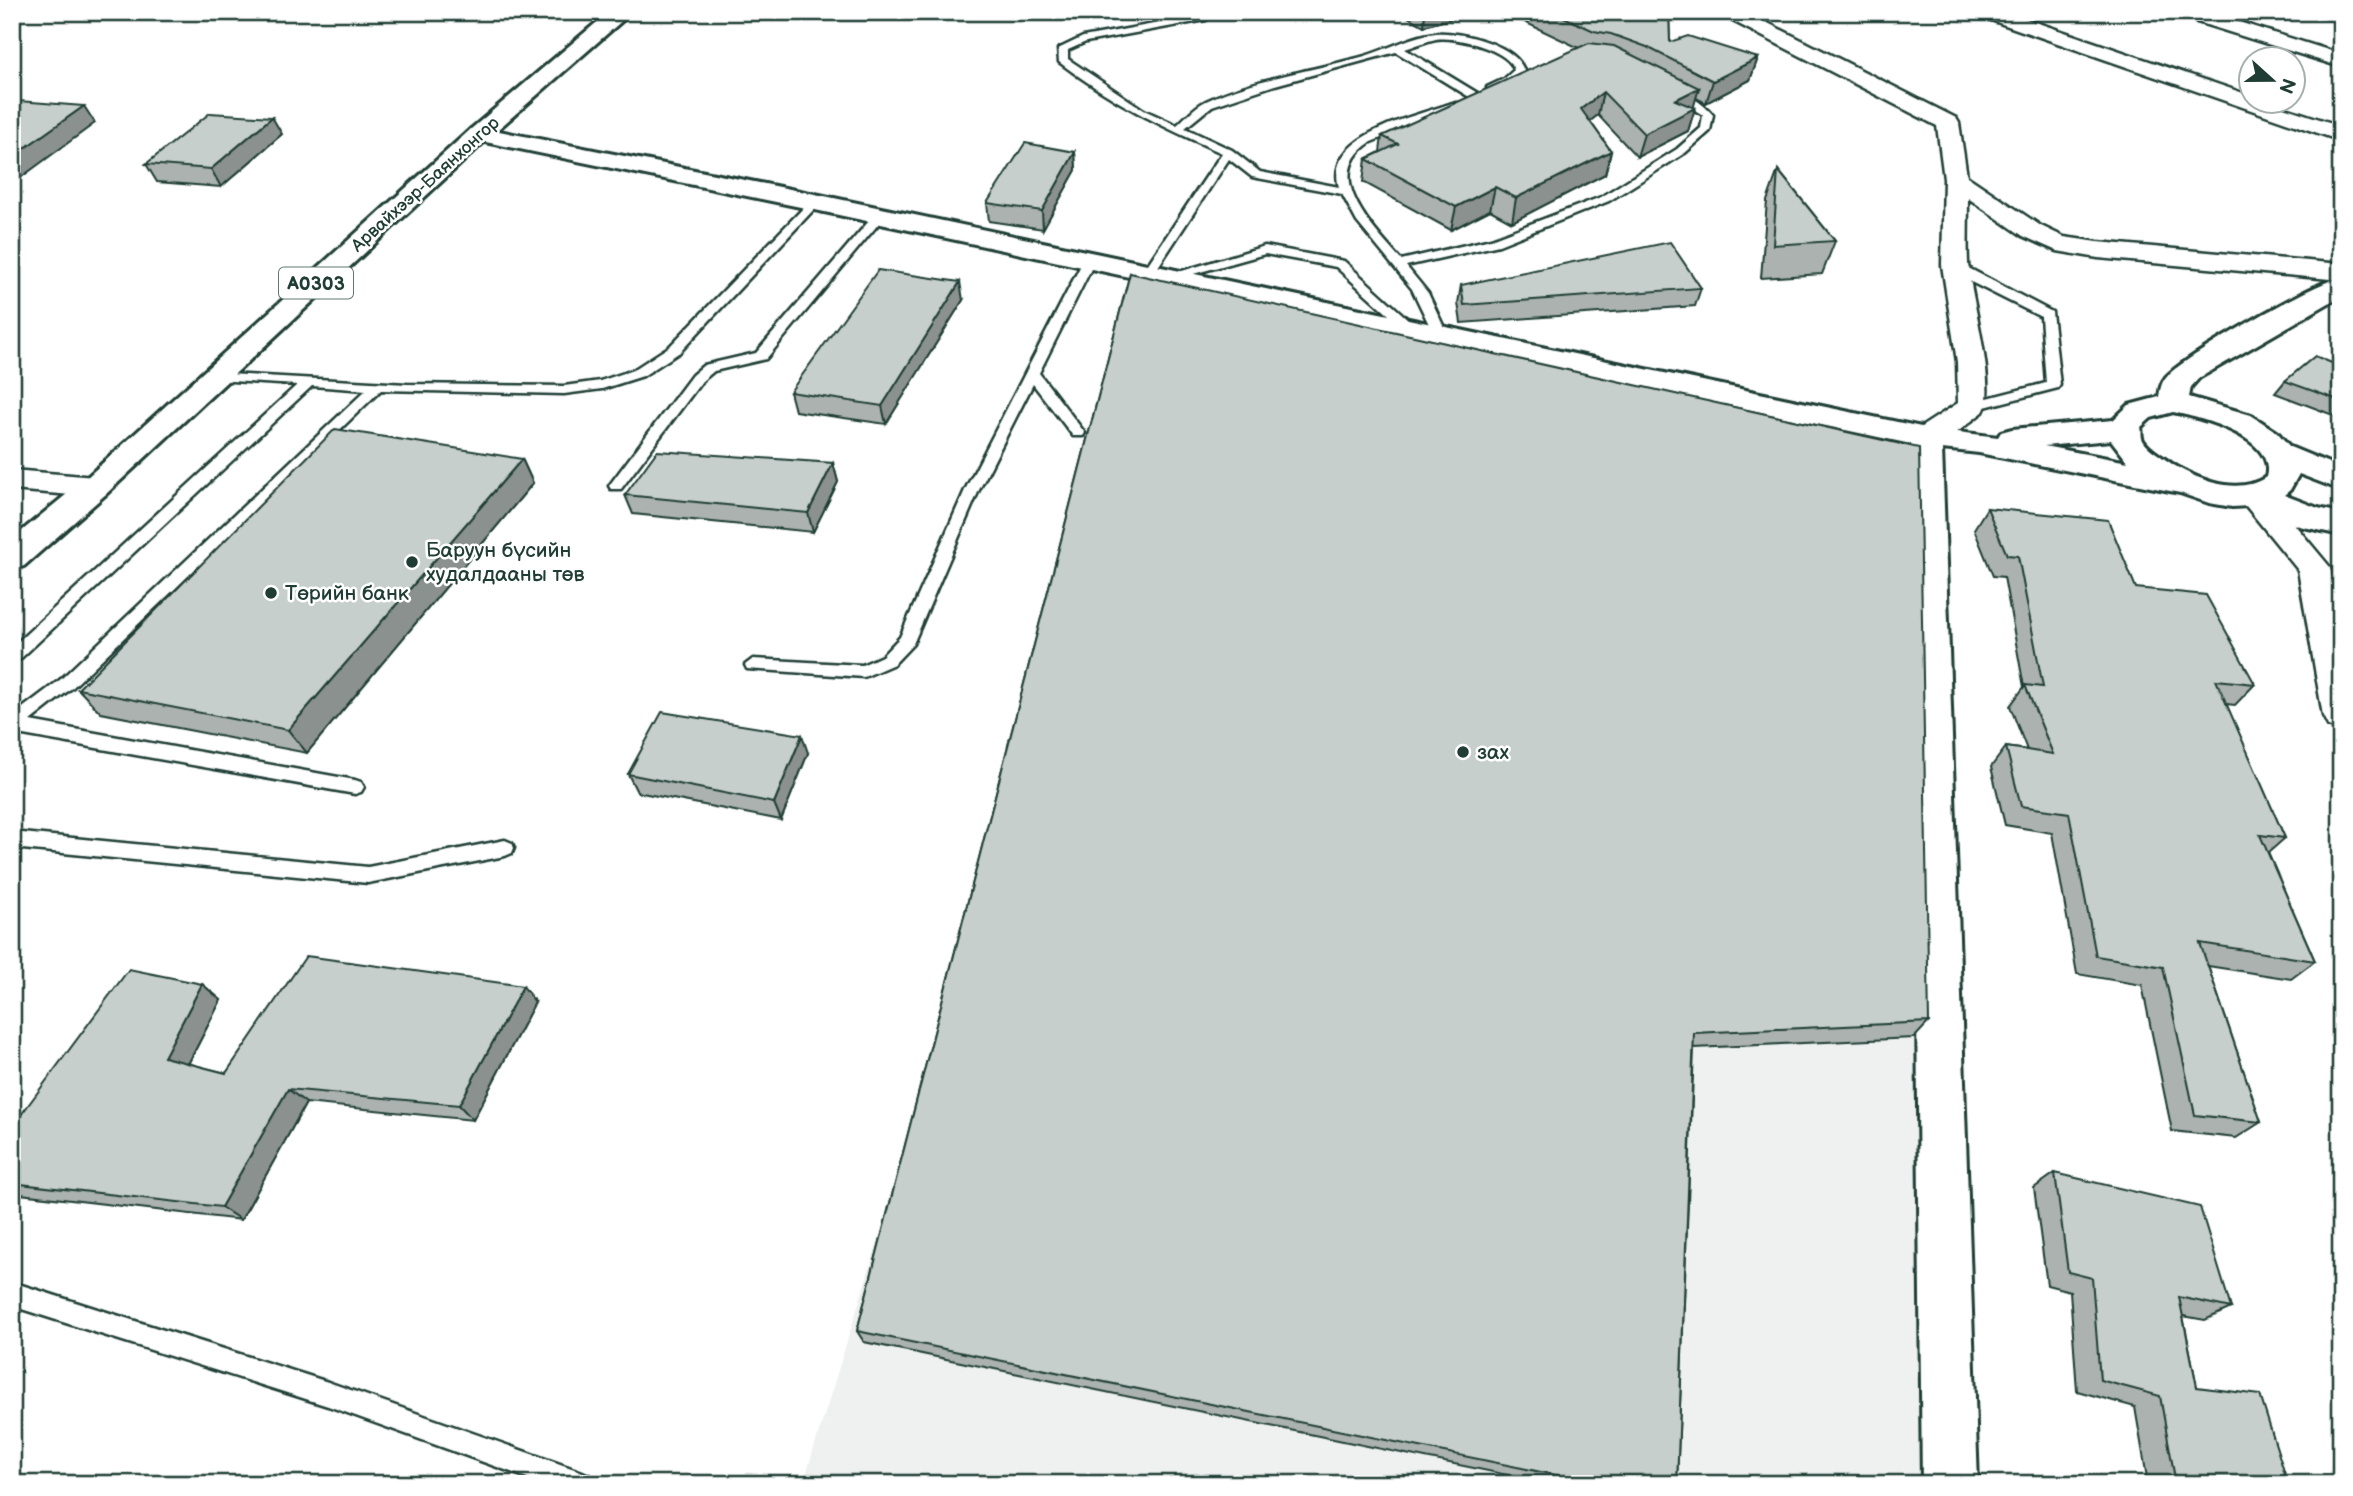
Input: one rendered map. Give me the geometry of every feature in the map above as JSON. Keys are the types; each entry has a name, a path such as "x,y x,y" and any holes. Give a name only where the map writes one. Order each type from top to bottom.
{"main road":[{"name":"Арвайхээр-Баянхонгор","path":"12,558 95,487 479,134 622,12"},
{"path":"479,134 815,202 1926,438 1979,443 2180,483 2229,496 2253,495 2271,490 2282,481 2285,469 2281,455"},
{"path":"2180,483 2139,457 2128,442 2125,429 2129,418 2141,410 2173,403 2228,384 2297,308 2341,285"},
{"path":"2173,403 2176,384 2189,372 2228,384 2281,455 2341,481"},
{"path":"1979,443 2125,429"},
{"path":"1926,438 1950,1484"},
{"path":"2253,495 2311,517 2341,524"}],"street":[{"path":"1730,12 1948,123 1956,179 1955,265 1971,362 1973,406 1926,438"},
{"path":"1986,12 2341,134"},
{"path":"2185,12 2341,61"},
{"path":"2330,12 2341,16"},
{"path":"1956,179 2032,230 2057,243 2098,250 2341,272"},
{"path":"12,480 95,487"},
{"path":"2253,495 2327,570 2341,716"}],"lane":[{"path":"1203,18 1083,40 1063,49 1063,60 1140,112 1228,152 1255,175 1344,191"},
{"path":"1178,130 1208,104 1271,83 1436,36 1465,38 1508,55 1524,70 1508,81 1357,146 1349,156 1342,179 1344,191 1364,223 1418,288 1428,333"},
{"path":"1397,49 1475,96"},
{"path":"1398,264 1494,242 1605,199 1681,151 1706,129 1708,115 1702,108 1658,85"},
{"path":"1158,275 1228,152"},
{"path":"215,376 378,386 565,390 602,384 638,373 675,349 815,202"},
{"path":"616,486 697,377 709,368 761,356 879,216"},
{"path":"1158,275 1265,250 1340,264 1428,333"},
{"path":"753,665 864,671 888,660 907,640 972,490 1090,261"},
{"path":"1955,265 1977,280 2047,315 2053,384 1973,406"},
{"path":"1032,373 1079,433"},
{"path":"12,657 307,383"},
{"path":"14,725 67,683 378,386"},
{"path":"14,725 355,787"},
{"path":"12,840 368,875 505,848"},
{"path":"12,1294 327,1394 580,1484"}],"shaded area":[{"name":"зах","path":"1295,317 1885,440 1913,463 1927,1484 803,1484 1133,414"}],"building":[{"path":"1553,12 1669,12 1670,42 1688,36 1758,58 1713,81 1647,47 1594,31"},
{"path":"1589,43 1614,46 1699,88 1675,100 1695,108 1644,134 1603,92 1581,109 1611,151 1516,198 1495,187 1456,207 1366,159 1398,144 1382,136"},
{"path":"18,101 84,106 12,157 12,104"},
{"path":"210,113 272,117 211,169 146,164"},
{"path":"1025,143 1075,152 1042,211 987,203"},
{"path":"1778,170 1835,241 1773,245"},
{"path":"1670,242 1701,288 1464,305 1461,285"},
{"path":"878,270 960,282 882,406 790,392"},
{"name":"зах","path":"1130,273 1919,448 1929,1022 1694,1033 1677,1484 1599,1484 857,1331"},
{"path":"2315,356 2339,366 2341,364 2341,401 2285,381"},
{"path":"335,429 522,459 288,730 78,689"},
{"path":"657,451 833,463 808,513 625,495"},
{"path":"1987,508 2108,520 2136,588 2206,595 2255,684 2216,680 2285,838 2260,835 2315,961 2200,943 2261,1122 2195,1115 2163,967 2096,956 2069,813 2021,806 2006,747 2053,754 2025,685 2043,687 2018,556 2007,555"},
{"path":"662,712 802,735 774,803 628,774"},
{"path":"306,956 523,986 459,1105 288,1089 221,1207 12,1183 12,1127 129,969 202,984 164,1057 226,1073"},
{"path":"2055,1173 2200,1207 2231,1308 2179,1297 2197,1387 2260,1395 2288,1484 2176,1484 2160,1396 2100,1380 2092,1278 2068,1272"}],"place":[{"name":"Баруун бүсийн худалдааны төв","path":"412,562"},
{"name":"Төрийн банк","path":"271,593"},
{"name":"зах","path":"1463,752"}]}
